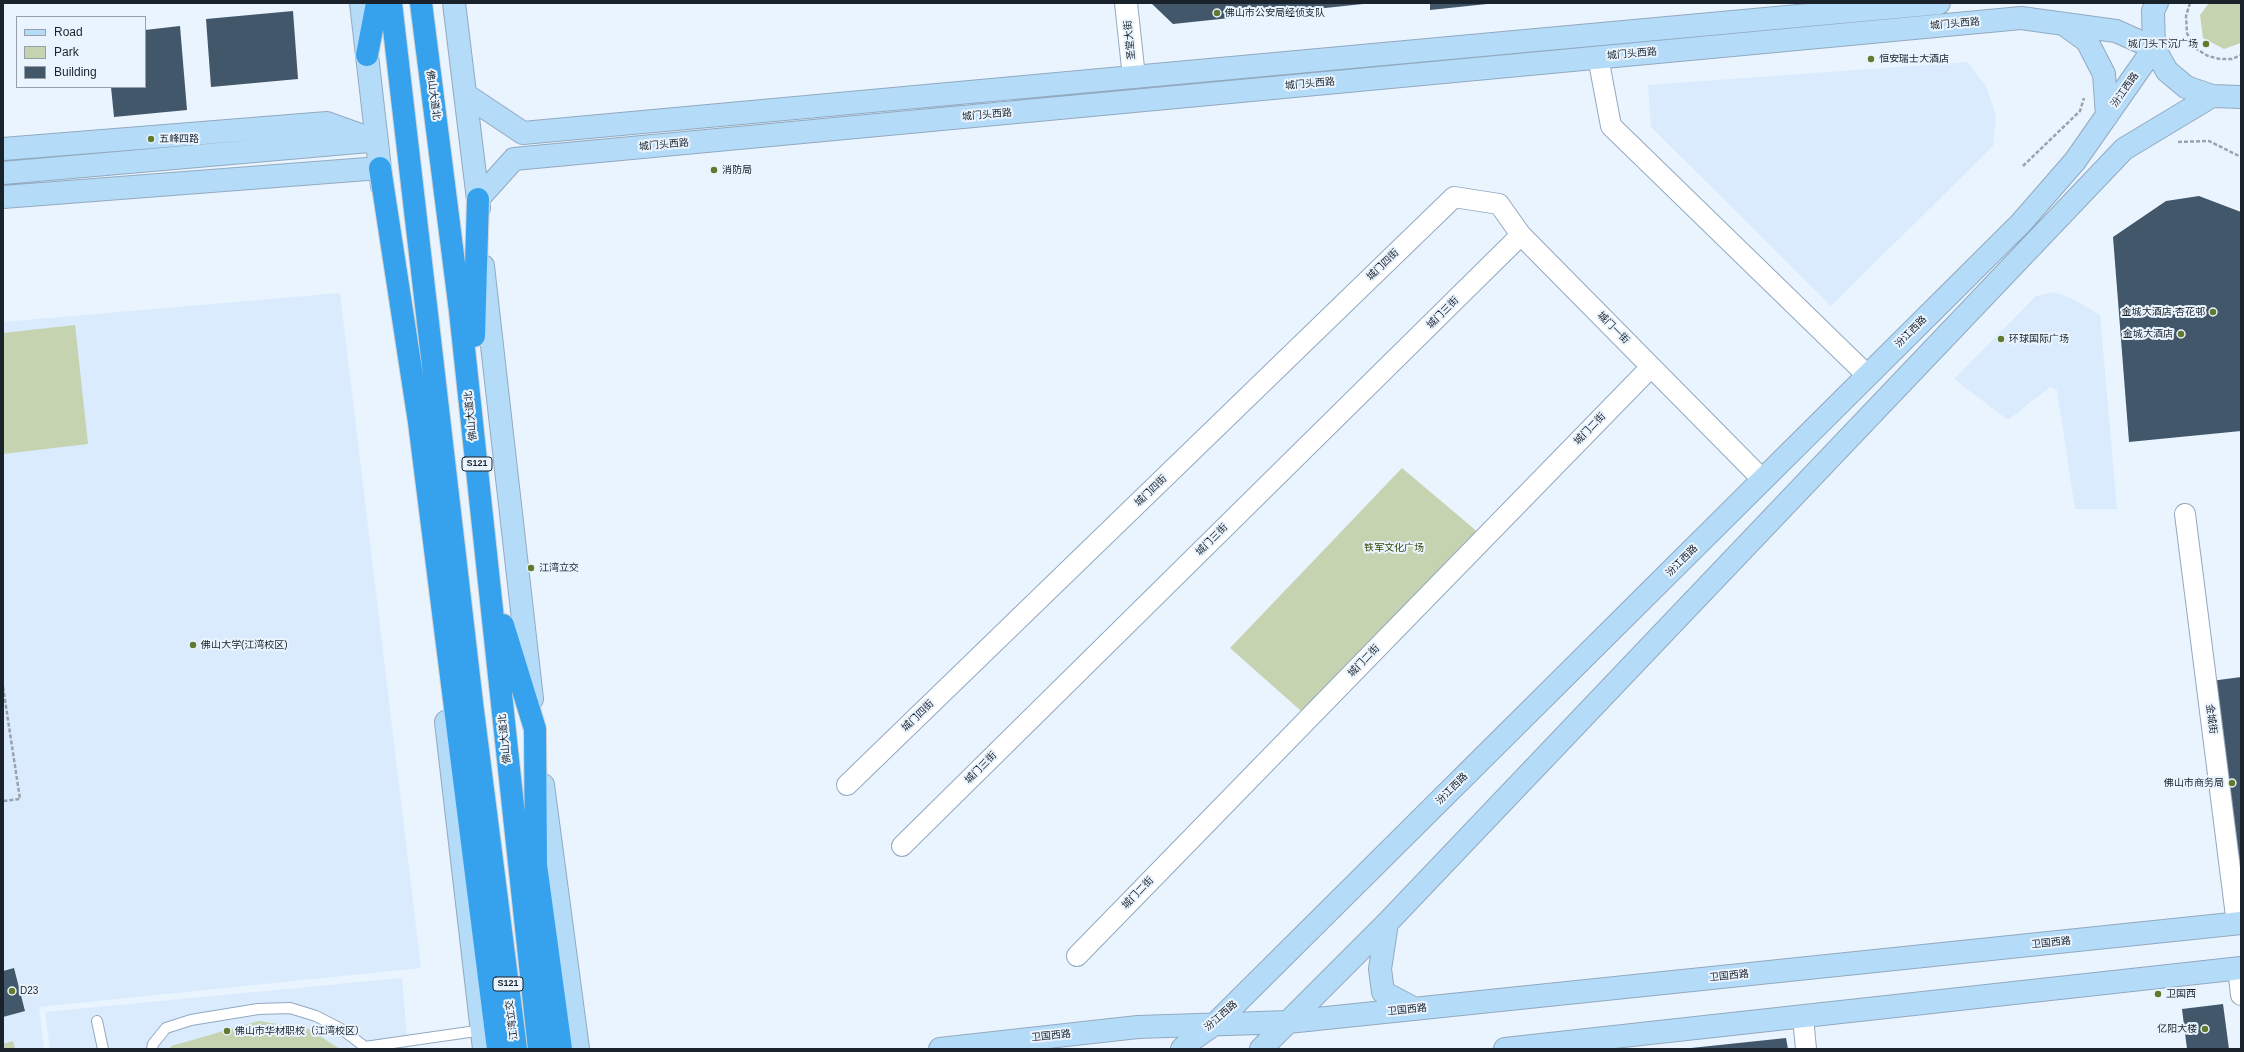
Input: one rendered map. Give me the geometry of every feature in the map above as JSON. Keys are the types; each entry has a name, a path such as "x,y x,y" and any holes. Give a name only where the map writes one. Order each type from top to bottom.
{"highway":[{"path":"367,55 377,3"},
{"name":"江湾立交","path":"391,3 471,695 501,919 516,1049"},
{"name":"佛山大道北","path":"421,3 446,188 471,413 524,926 539,1049"},
{"path":"380,168 419,422 498,1049"},
{"path":"471,413 478,199"},
{"path":"488,579 535,729 536,864 561,1049"}],"main road":[{"path":"361,3 483,1039"},
{"path":"454,3 478,199 484,277 535,729 578,1049"},
{"path":"466,95 522,133 1939,3"},
{"path":"2157,3 2153,10 2154,48 2167,71 2186,87 2212,96 2241,97"},
{"name":"城门头西路","path":"478,199 514,159 2021,18 2116,31 2154,48"},
{"path":"2062,24 2087,41 2104,74 2107,116"},
{"name":"汾江西路","path":"1186,1047 1216,1023 2021,223 2075,161 2154,48"},
{"path":"1261,1049 1387,923 2124,150 2212,96"},
{"path":"3,149 327,123 377,141"},
{"path":"3,173 377,141"},
{"path":"3,197 380,168"},
{"path":"3,210 80,204 122,188"},
{"path":"1387,923 1380,969 1383,992 1415,1009"},
{"name":"卫国西路","path":"940,1049 1138,1027 1216,1023 1288,1022 2239,923"},
{"path":"1505,1049 2240,968"},
{"path":"1138,1027 1186,1047"}],"street":[{"name":"圣堂大街","path":"1126,3 1134,77"},
{"path":"1598,57 1612,126 1868,376"},
{"name":"城门一街","path":"1454,197 1499,204 1521,235 1763,480"},
{"name":"城门四街","path":"847,785 1454,197"},
{"name":"城门三街","path":"902,846 1521,235"},
{"name":"城门二街","path":"1076,956 1651,367"},
{"name":"金城街","path":"2185,514 2239,923"},
{"path":"2240,968 2241,995"},
{"path":"1803,1017 1806,1049"}],"lane":[{"path":"152,1049 153,1044 166,1028 191,1020 258,1009 290,1008 316,1016 343,1030 365,1048 483,1039"},
{"path":"97,1021 103,1049"}],"path":[{"path":"2190,3 2186,16 2187,33 2193,47 2208,56 2220,59 2232,59 2241,55"},
{"path":"2023,166 2080,111 2085,91"},
{"path":"2175,143 2193,140 2209,141 2241,157"},
{"path":"3,687 20,799 3,801"}],"shaded area":[{"path":"1967,62 1986,86 1996,116 1993,146 1831,306 1651,127 1648,85"},
{"path":"2054,292 2073,299 2100,315 2117,509 2075,509 2057,390 2050,387 2008,420 1954,379 2036,296"},
{"name":"佛山大学(江湾校区)","path":"340,293 421,968 39,1007 44,1049 3,1049 3,322"},
{"name":"佛山市华材职校（江湾校区）","path":"402,978 408,1049 50,1049 45,1012"}],"green space":[{"path":"2209,3 2241,3 2241,43 2224,49 2203,38 2200,15"},
{"path":"75,325 88,444 3,454 3,333"},
{"name":"铁军文化广场","path":"1402,468 1479,533 1301,711 1230,648"},
{"path":"259,1021 309,1029 340,1049 170,1049 171,1046"},
{"path":"13,1041 15,1049 3,1049 3,1044"}],"building":[{"name":"佛山市公安局经侦支队","path":"1151,3 1362,3 1363,4 1173,24"},
{"path":"1430,3 1487,3 1487,4 1430,10"},
{"path":"293,11 298,79 211,87 206,19"},
{"path":"180,26 187,110 114,117 111,88 146,88 146,30"},
{"name":"金城大酒店","path":"2199,196 2241,212 2241,431 2129,442 2113,237 2166,201"},
{"name":"佛山市商务局","path":"2241,677 2241,885 2211,681"},
{"name":"D23","path":"14,968 25,1011 3,1017 3,971"},
{"name":"亿阳大楼","path":"2223,1004 2229,1049 2187,1049 2182,1009"},
{"path":"1786,1038 1788,1049 1691,1049 1691,1048"}],"place":[{"name":"佛山市公安局经侦支队","path":"1217,13"},
{"name":"城门头下沉广场","path":"2206,44"},
{"name":"恒安瑞士大酒店","path":"1871,59"},
{"name":"五峰四路","path":"151,139"},
{"name":"消防局","path":"714,170"},
{"name":"金城大酒店·杏花邨","path":"2213,312"},
{"name":"金城大酒店","path":"2181,334"},
{"name":"环球国际广场","path":"2001,339"},
{"name":"江湾立交","path":"531,568"},
{"name":"佛山大学(江湾校区)","path":"193,645"},
{"name":"佛山市商务局","path":"2232,783"},
{"name":"D23","path":"12,991"},
{"name":"卫国西","path":"2158,994"},
{"name":"亿阳大楼","path":"2205,1029"},
{"name":"佛山市华材职校（江湾校区）","path":"227,1031"}]}
